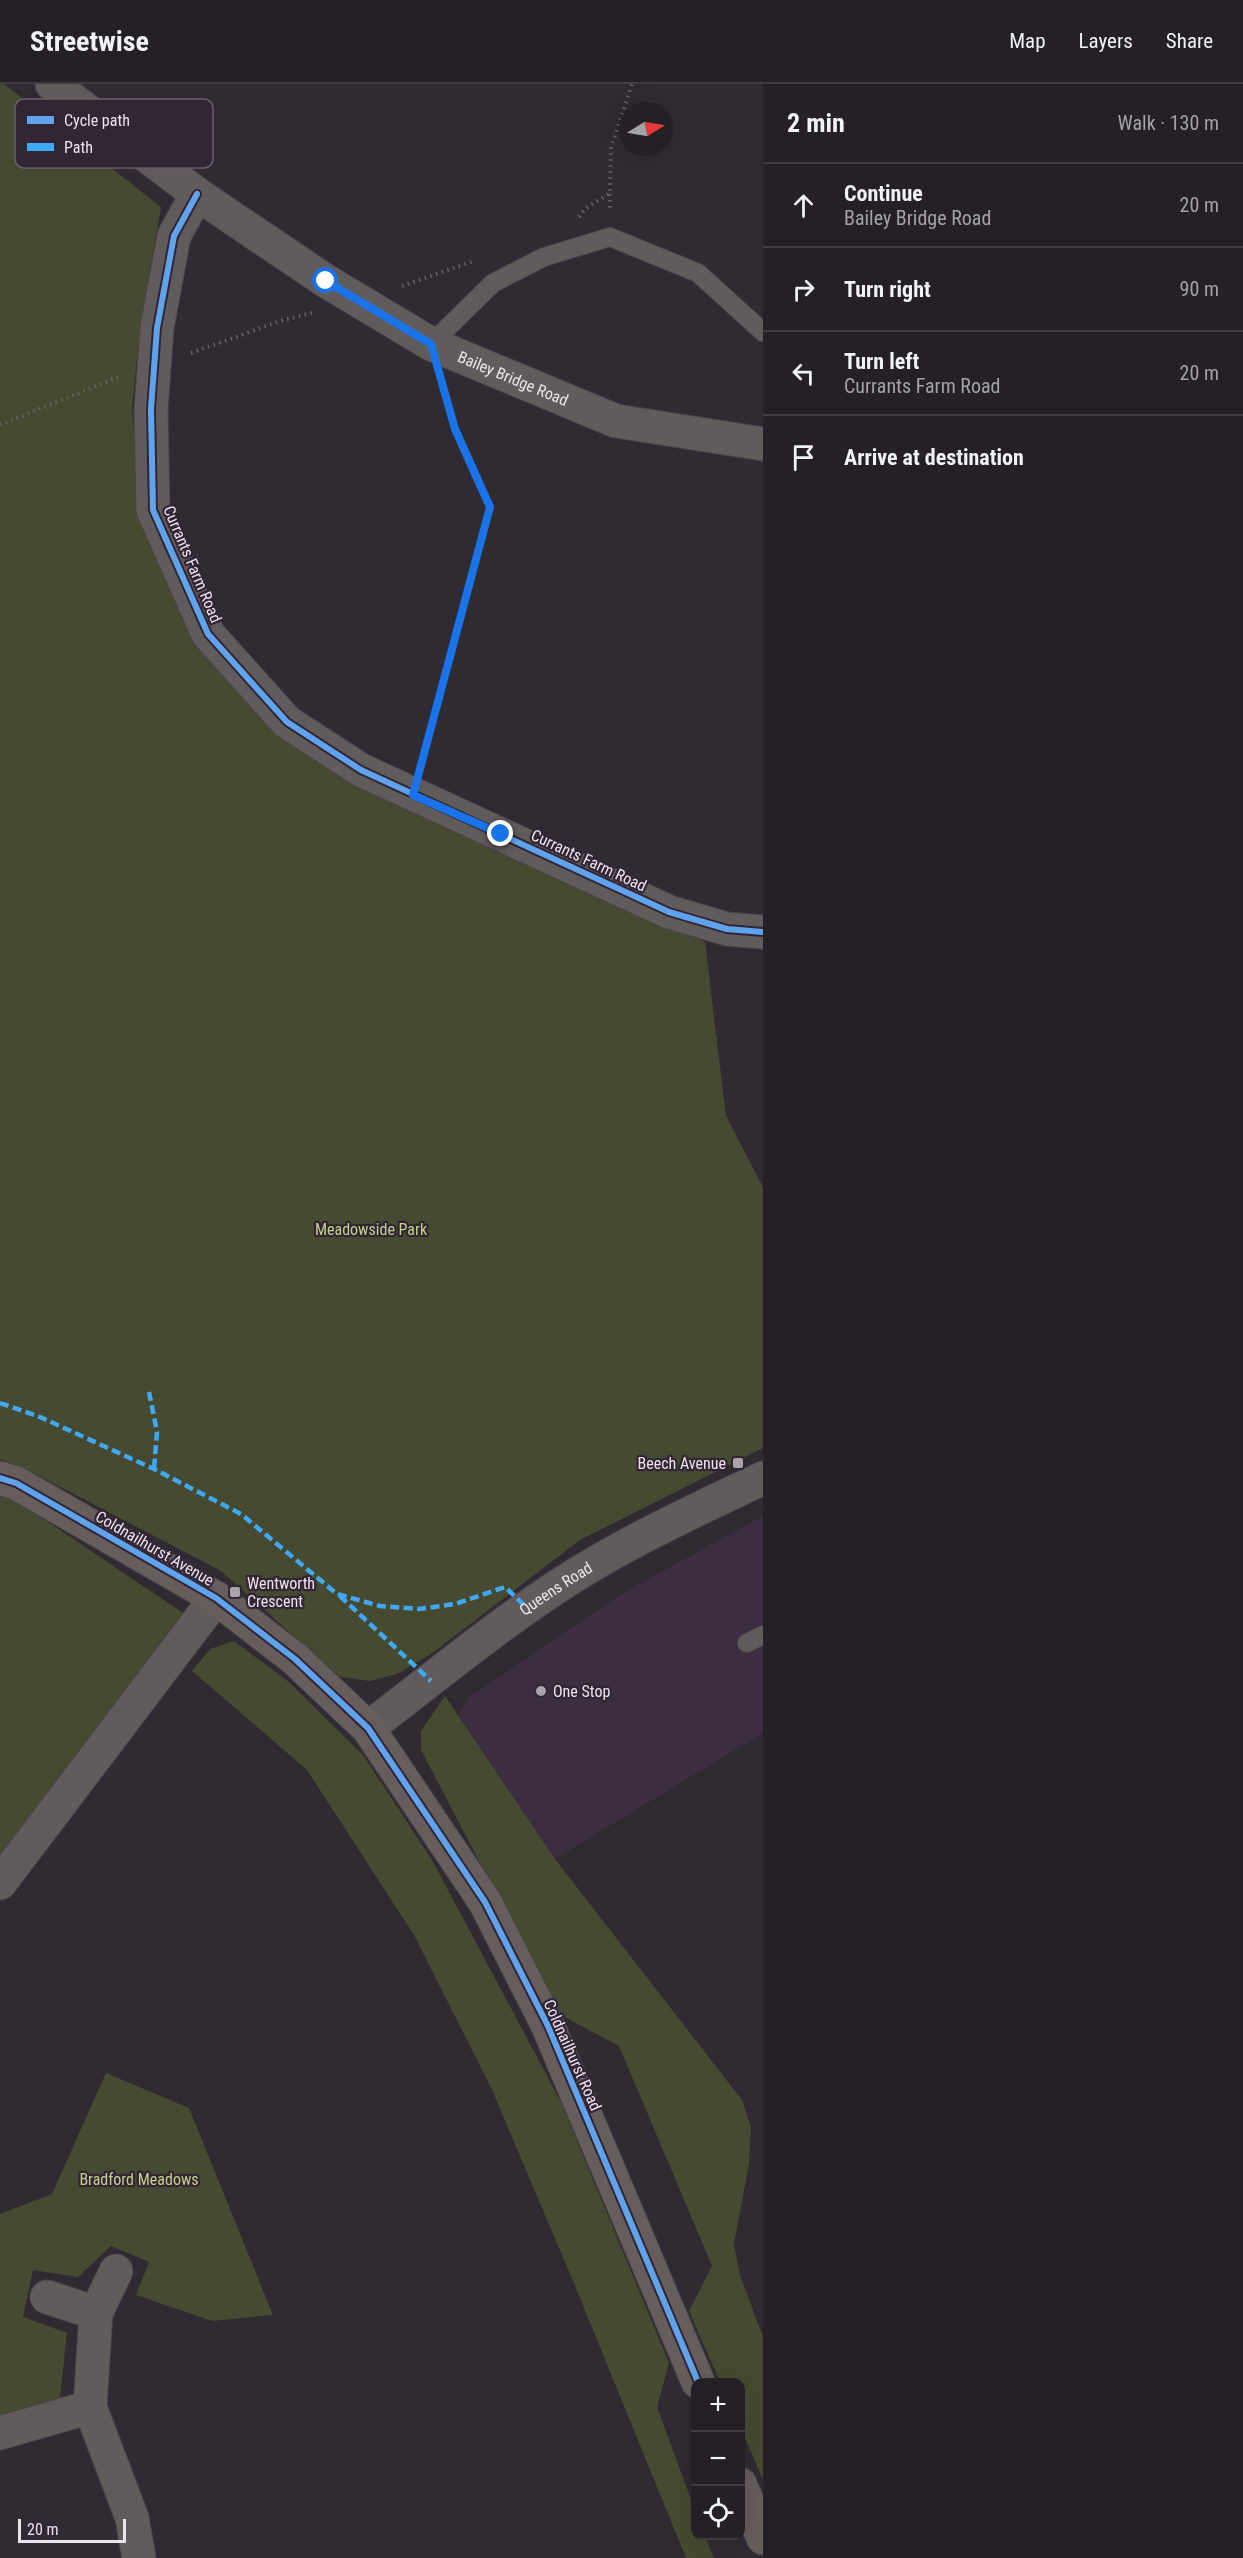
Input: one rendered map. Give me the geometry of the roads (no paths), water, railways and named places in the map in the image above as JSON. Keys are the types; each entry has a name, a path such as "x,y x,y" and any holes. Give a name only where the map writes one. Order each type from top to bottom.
{"street":[{"name":"Bailey Bridge Road","path":"52,84 72,99"},
{"name":"Bailey Bridge Road","path":"163,168 197,194 326,281 431,344 616,421 763,444"},
{"name":"Currants Farm Road","path":"197,194 174,236 157,328 151,409 153,510 208,634 287,722 361,770 669,912 727,929 763,932"},
{"name":"Coldnailhurst Avenue","path":"0,1478 16,1484 216,1599 295,1659 368,1728"},
{"name":"Queens Road","path":"368,1728 527,1608 595,1563 660,1528 763,1478"},
{"path":"0,1883 216,1599"},
{"name":"Coldnailhurst Road","path":"368,1728 485,1902 548,2026 696,2378"},
{"path":"116,2271 96,2313 90,2407 132,2518 139,2558"},
{"path":"47,2297 96,2313"},
{"path":"0,2433 90,2407"},
{"path":"742,2486 763,2538"}],"lane":[{"path":"431,344 493,283 544,257 610,237 698,273 763,332"}],"place":[{"name":"Beech Avenue","path":"738,1463"},
{"name":"Wentworth Crescent","path":"235,1592"},
{"name":"One Stop","path":"541,1691"}],"park label":[{"name":"Meadowside Park","path":"371,1229"},
{"name":"Bradford Meadows","path":"139,2179"}]}
